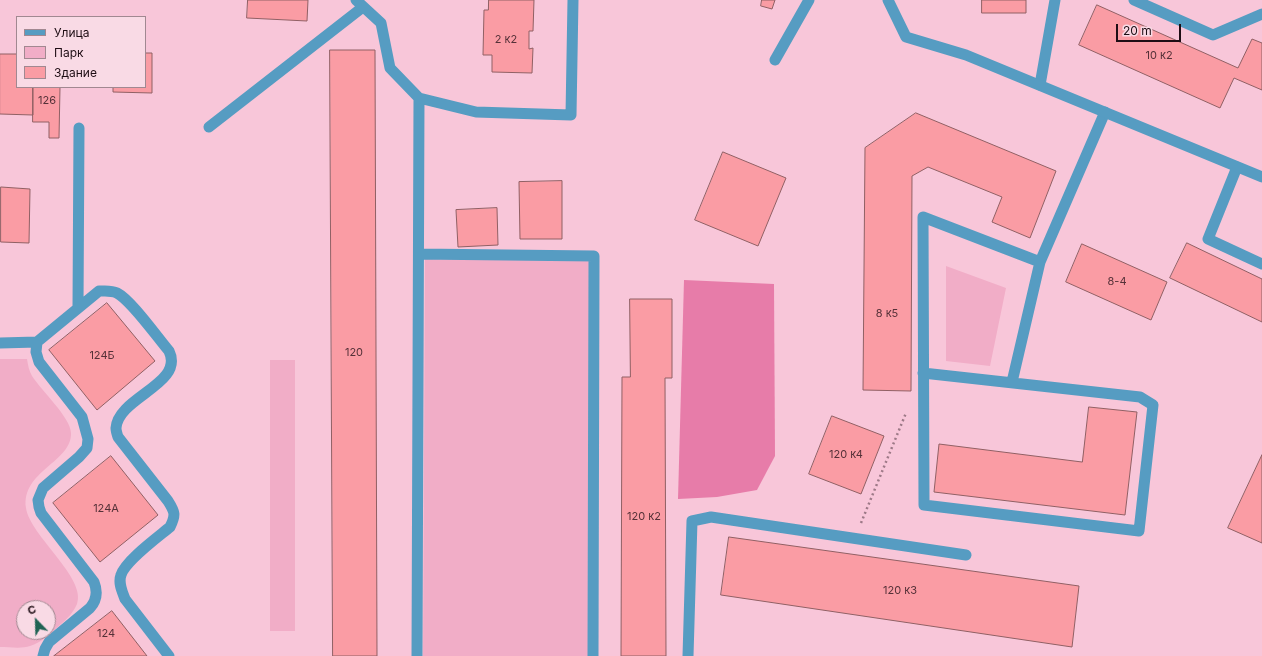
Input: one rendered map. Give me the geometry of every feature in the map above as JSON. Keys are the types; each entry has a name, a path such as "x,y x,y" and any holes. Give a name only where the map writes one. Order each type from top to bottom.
{"street":[{"path":"209,127 360,3 381,23 390,68 419,98 476,112 571,115 573,0"},
{"path":"775,60 809,0"},
{"path":"888,0 906,37 966,55 1262,177"},
{"path":"1040,85 1055,0"},
{"path":"1134,0 1213,35 1262,14"},
{"path":"417,656 419,98"},
{"path":"1012,382 1040,262 1105,112"},
{"path":"78,307 79,128"},
{"path":"1237,167 1208,239 1262,264"},
{"path":"923,373 1140,397 1153,406 1139,531 924,505 923,373 923,217 1040,262"},
{"path":"419,254 594,256 593,656"},
{"path":"0,343 37,342 99,291 109,290 116,292 125,299 169,351 172,359 169,372 121,414 116,429 118,437 175,511 174,519 170,527 126,566 120,575 121,589 125,599 169,656"},
{"path":"37,342 36,352 39,362 82,417 88,439 87,448 79,457 43,488 38,500 39,507 41,513 50,526 94,582 97,589 95,603 49,642 44,649 43,656"},
{"path":"688,656 692,521 711,517 966,555"}],"path":[{"path":"855,538 908,409"}],"green space":[{"path":"425,259 590,260 590,656 423,656"},
{"path":"946,266 1006,288 990,366 946,361"},
{"path":"0,359 27,359 32,376 61,412 70,427 71,433 69,443 64,452 38,476 31,485 27,495 26,508 37,531 74,582 78,594 77,604 72,613 56,628 56,600 16,600 16,640 42,640 30,646 15,648 0,647"},
{"path":"270,360 295,360 295,631 270,631"}],"shaded area":[{"path":"684,280 774,284 775,456 757,490 717,497 678,499"}],"building":[{"path":"248,0 308,0 307,21 247,18"},
{"path":"489,0 534,0 533,31 529,31 529,49 533,48 532,73 492,72 492,55 483,55 484,10 488,10"},
{"path":"762,0 775,0 772,9 761,6"},
{"path":"982,0 1026,0 1026,13 982,13"},
{"path":"1097,5 1238,68 1252,39 1262,43 1262,90 1234,78 1220,108 1079,45"},
{"path":"330,50 375,50 377,656 333,656"},
{"path":"146,53 152,53 152,93 113,92 113,88 146,88"},
{"path":"0,54 16,54 16,88 33,88 33,115 0,114"},
{"path":"33,88 60,88 59,138 49,138 49,122 33,122"},
{"path":"916,113 1056,171 1030,238 992,222 1002,197 928,167 912,176 911,391 863,390 865,148"},
{"path":"723,152 786,178 758,246 695,220"},
{"path":"562,181 562,239 520,239 519,182"},
{"path":"1,187 30,189 29,243 1,242"},
{"path":"497,208 498,245 458,247 456,210"},
{"path":"1187,243 1262,279 1262,322 1170,278"},
{"path":"1082,244 1167,282 1151,320 1066,282"},
{"path":"630,299 672,299 672,378 665,378 666,656 621,656 622,377 630,377"},
{"path":"107,303 155,361 97,410 49,350"},
{"path":"1089,407 1137,412 1125,515 934,492 939,444 1082,462"},
{"path":"832,416 884,436 861,494 809,474"},
{"path":"1262,455 1262,543 1228,528"},
{"path":"111,456 158,515 100,562 53,503"},
{"path":"729,537 1079,586 1072,647 721,595"},
{"path":"112,611 147,656 54,656"}]}
